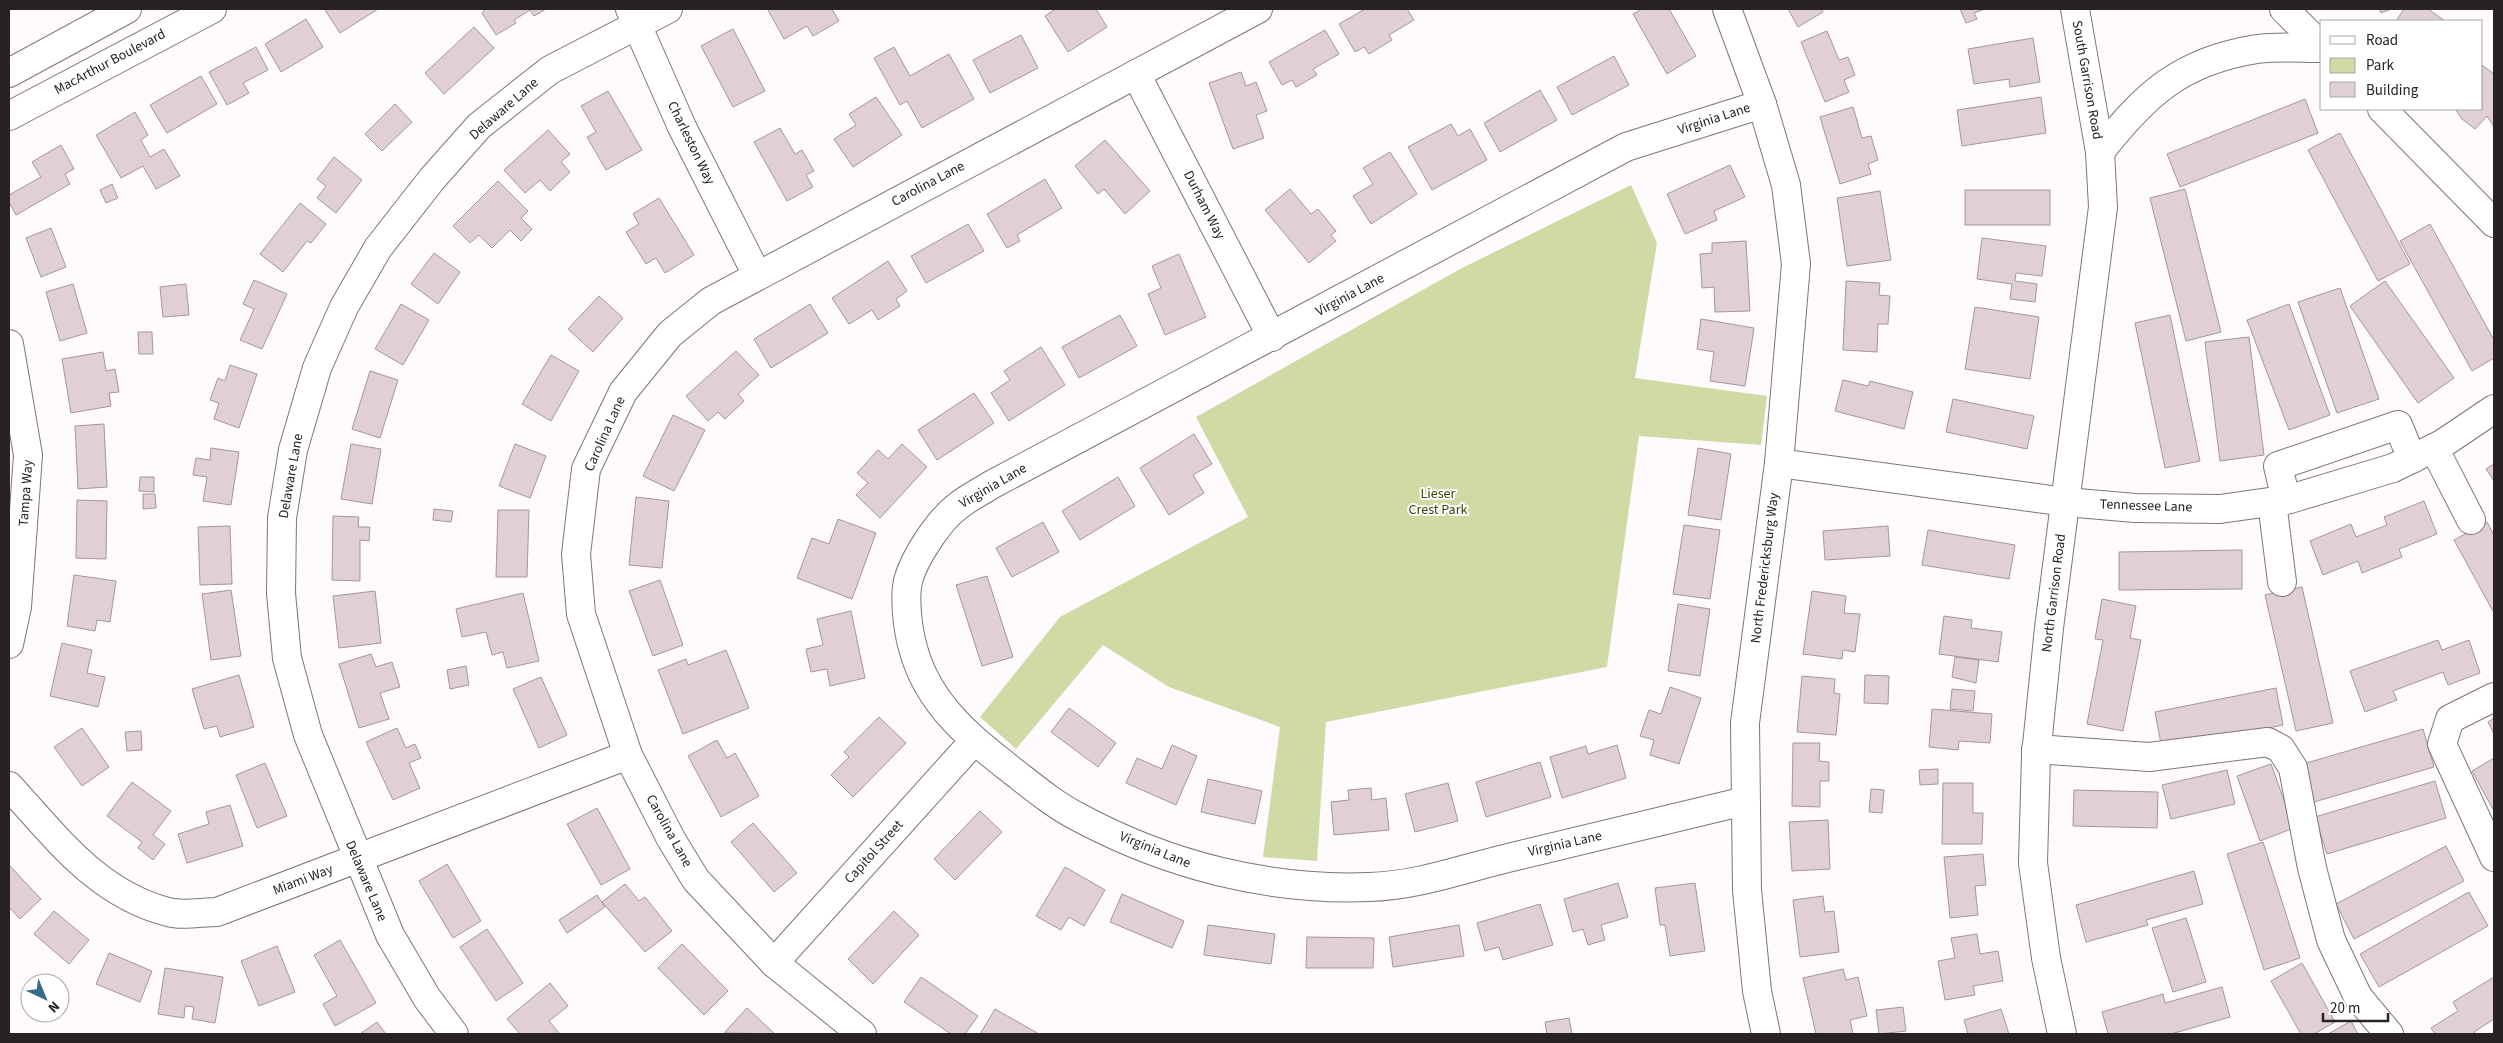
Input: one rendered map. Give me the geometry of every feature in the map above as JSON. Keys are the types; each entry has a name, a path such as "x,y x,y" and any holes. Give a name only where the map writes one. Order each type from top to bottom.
{"street":[{"path":"9,73 127,9"},
{"name":"MacArthur Boulevard","path":"9,116 212,9"},
{"name":"Delaware Lane","path":"454,1034 427,998 390,936 356,859 308,735 286,658 282,593 282,518 293,450 317,368 344,307 378,248 432,178 479,126 550,70 633,16 668,9"},
{"name":"Carolina Lane","path":"862,1034 774,963 696,880 671,839 628,755 580,614 576,554 586,469 623,392 670,334 711,301 1258,9"},
{"name":"North Fredericksburg Way","path":"1727,9 1762,104 1786,185 1796,264 1779,463 1745,723 1747,890 1757,991 1766,1034"},
{"name":"South Garrison Road","path":"2075,9 2100,152"},
{"path":"2284,9 2320,46"},
{"name":"Charleston Way","path":"633,16 682,127 757,275"},
{"path":"2100,152 2128,116 2164,84 2208,61 2258,49 2320,48"},
{"name":"Durham Way","path":"1136,74 1272,337"},
{"name":"Virginia Lane","path":"1745,802 1514,856 1432,878 1370,888 1309,886 1241,876 1185,864 1078,818 1037,790 974,741 940,705 918,667 908,630 908,582 928,539 956,507 991,485 1626,148 1762,104"},
{"path":"2383,110 2494,223"},
{"name":"North Garrison Road","path":"2062,1034 2046,958 2033,863 2036,749 2049,628 2103,208 2100,152"},
{"name":"Tampa Way","path":"9,344 28,455 17,607 9,644"},
{"name":"Tennessee Lane","path":"1779,463 2066,502 2135,508 2220,509 2279,501 2393,468 2423,453 2494,409"},
{"path":"2282,582 2278,466 2398,425 2423,453 2471,520"},
{"path":"2494,698 2450,719 2442,744 2494,857"},
{"name":"Capitol Street","path":"774,963 974,741"},
{"path":"2036,749 2148,757 2268,742 2281,750 2293,768 2312,868 2331,940 2358,997 2388,1034"},
{"name":"Miami Way","path":"9,786 89,872 128,898 169,913 217,912 628,755"}],"green space":[{"name":"Lieser Crest Park","path":"1631,185 1657,243 1635,378 1767,396 1761,445 1639,436 1607,667 1326,722 1317,861 1263,857 1280,727 1169,687 1103,645 1016,749 980,717 1060,617 1248,517 1196,417 1460,269"}],"building":[{"path":"378,9 340,33 325,10"},
{"path":"486,9 546,9 534,16 530,10 514,20 516,23 496,35 482,13"},
{"path":"832,9 839,21 813,36 807,26 784,39 768,10"},
{"path":"1056,9 1096,9 1107,27 1068,52 1045,16"},
{"path":"1365,9 1407,9 1414,20 1389,35 1392,40 1369,54 1364,47 1355,52 1339,24"},
{"path":"1642,9 1669,9 1696,56 1667,74 1633,14"},
{"path":"1788,9 1821,9 1823,12 1798,27"},
{"path":"1960,9 1985,9 1974,13 1977,19 1966,23"},
{"path":"2379,9 2391,9 2381,13"},
{"path":"2404,9 2428,9 2444,20 2397,20"},
{"path":"306,19 323,47 281,72 265,44"},
{"path":"474,27 494,48 444,94 425,73"},
{"path":"733,29 765,91 733,107 701,46"},
{"path":"1325,30 1339,54 1313,69 1317,75 1296,87 1292,80 1282,85 1269,62"},
{"path":"1827,31 1839,60 1848,57 1855,75 1844,80 1849,92 1825,102 1801,42"},
{"path":"1021,35 1038,68 990,93 973,60"},
{"path":"2033,38 2040,82 2010,87 2009,79 1974,84 1968,49"},
{"path":"256,47 268,70 243,83 249,93 227,105 209,72"},
{"path":"894,47 910,76 949,54 974,99 922,128 907,101 900,105 874,58"},
{"path":"1614,56 1629,85 1572,115 1557,87"},
{"path":"2483,66 2494,74 2494,127 2487,116 2475,129 2462,119 2456,110 2483,110"},
{"path":"1241,72 1246,86 1256,82 1267,111 1256,115 1264,138 1233,149 1209,83"},
{"path":"201,76 217,104 167,133 150,105"},
{"path":"1540,90 1557,120 1500,152 1484,123"},
{"path":"608,91 642,150 606,170 587,137 596,132 581,106"},
{"path":"876,97 902,135 853,167 834,139 856,125 849,114"},
{"path":"2041,97 2046,133 1962,146 1957,110"},
{"path":"2305,99 2318,133 2180,187 2167,154"},
{"path":"395,104 412,122 382,151 365,134"},
{"path":"1853,107 1862,138 1871,136 1878,160 1868,164 1871,174 1840,184 1820,117"},
{"path":"135,112 148,135 141,140 150,157 164,149 180,176 156,189 143,166 121,178 96,135"},
{"path":"1451,124 1458,136 1470,129 1487,160 1432,190 1408,147"},
{"path":"780,128 795,154 802,150 814,171 806,175 813,187 787,201 754,142"},
{"path":"548,130 570,154 561,162 570,172 550,191 540,180 525,193 504,170"},
{"path":"2340,133 2410,264 2378,281 2308,150"},
{"path":"1105,140 1150,191 1125,214 1104,189 1098,194 1075,166"},
{"path":"61,145 74,169 65,174 70,184 16,215 9,202 9,195 41,177 32,162"},
{"path":"1390,152 1417,194 1371,224 1353,196 1373,184 1363,168"},
{"path":"334,157 362,180 336,213 317,198 326,186 317,179"},
{"path":"1730,165 1745,197 1714,211 1717,220 1685,234 1667,194"},
{"path":"1045,179 1062,208 1017,235 1020,241 1007,248 987,214"},
{"path":"498,181 528,211 521,218 532,229 521,241 510,230 492,248 479,235 470,243 453,226"},
{"path":"112,184 118,198 106,203 100,190"},
{"path":"1290,189 1311,214 1318,209 1336,231 1331,235 1336,241 1309,263 1265,210"},
{"path":"2185,189 2221,332 2186,341 2150,198"},
{"path":"1965,190 2050,190 2050,225 1965,225"},
{"path":"1880,191 1891,260 1847,266 1837,198"},
{"path":"659,198 694,255 665,273 656,258 646,264 626,232 639,224 633,214"},
{"path":"300,203 326,224 311,243 307,241 283,272 260,254"},
{"path":"968,224 984,251 926,283 911,256"},
{"path":"2430,224 2494,340 2494,358 2472,371 2400,241"},
{"path":"51,228 66,267 41,277 26,238"},
{"path":"1982,238 2046,246 2042,276 2016,273 2015,281 2037,284 2035,302 2010,299 2012,284 1977,279"},
{"path":"1746,241 1750,311 1715,312 1714,287 1702,288 1700,254 1712,253 1712,243"},
{"path":"434,253 460,272 438,304 411,284"},
{"path":"1179,254 1206,317 1165,335 1148,294 1161,288 1152,266"},
{"path":"888,261 907,291 896,299 900,306 878,320 872,310 849,324 832,298"},
{"path":"254,280 287,294 262,349 240,340 254,309 243,304"},
{"path":"1846,281 1880,283 1879,295 1890,296 1888,324 1878,324 1877,352 1843,350"},
{"path":"2385,281 2454,378 2418,403 2350,306"},
{"path":"73,284 87,333 60,341 46,292"},
{"path":"186,284 189,315 163,317 160,287"},
{"path":"2340,288 2379,399 2337,413 2298,302"},
{"path":"599,296 623,318 593,352 568,329"},
{"path":"401,304 429,320 403,365 375,349"},
{"path":"810,304 828,333 771,368 754,339"},
{"path":"2289,304 2330,415 2289,430 2247,320"},
{"path":"1975,307 2039,317 2030,379 1965,369"},
{"path":"1120,315 1137,346 1079,378 1062,347"},
{"path":"2170,315 2200,461 2165,468 2135,323"},
{"path":"1701,319 1754,328 1745,386 1710,381 1714,352 1697,349"},
{"path":"138,332 152,332 153,354 139,354"},
{"path":"2249,337 2264,455 2220,461 2205,342"},
{"path":"1041,347 1065,385 1009,421 991,393 1010,380 1004,371"},
{"path":"736,351 759,375 738,394 744,401 725,419 718,412 708,421 686,396"},
{"path":"103,352 106,371 115,369 119,392 109,393 111,406 71,413 62,359"},
{"path":"551,355 579,371 551,421 522,404"},
{"path":"230,365 257,374 239,428 214,419 219,403 210,400 218,378 225,381"},
{"path":"370,371 398,380 380,438 352,429"},
{"path":"1843,380 1868,386 1870,381 1913,392 1904,429 1835,411"},
{"path":"974,393 994,423 937,460 918,430"},
{"path":"1953,399 2034,416 2027,449 1946,432"},
{"path":"673,415 705,430 674,491 643,476"},
{"path":"104,424 107,487 78,489 75,426"},
{"path":"1194,434 1212,464 1193,475 1204,493 1169,515 1140,468"},
{"path":"351,444 381,449 372,504 341,499"},
{"path":"515,444 546,456 530,498 499,486"},
{"path":"902,444 927,467 880,518 856,495 868,483 857,473 878,450 888,459"},
{"path":"211,448 239,452 231,505 203,501 207,477 193,475 196,458 210,460"},
{"path":"1698,448 1731,454 1721,520 1688,515"},
{"path":"2494,464 2494,481 2486,469"},
{"path":"140,477 154,477 154,492 139,491"},
{"path":"1118,477 1135,506 1080,540 1062,511"},
{"path":"143,494 155,494 156,508 143,509"},
{"path":"636,497 669,501 662,568 629,565"},
{"path":"77,500 107,501 106,559 76,558"},
{"path":"2424,501 2437,534 2399,549 2402,557 2362,573 2358,561 2323,575 2310,541 2351,524 2356,537 2387,525 2384,517"},
{"path":"434,509 453,511 451,522 433,520"},
{"path":"498,510 529,510 527,577 496,577"},
{"path":"333,516 359,517 358,527 370,527 369,541 360,540 360,581 332,580"},
{"path":"838,519 876,533 852,599 797,578 812,538 829,544"},
{"path":"1043,522 1059,552 1012,577 996,548"},
{"path":"2487,522 2494,535 2494,613 2454,540"},
{"path":"1684,525 1720,530 1710,599 1673,594"},
{"path":"230,526 232,584 200,585 198,527"},
{"path":"1888,526 1890,556 1825,560 1823,531"},
{"path":"1928,530 2015,545 2009,579 1922,565"},
{"path":"2242,550 2242,589 2119,590 2119,552"},
{"path":"74,575 116,581 110,622 97,620 95,631 67,626"},
{"path":"987,576 1013,657 982,666 956,585"},
{"path":"660,580 683,645 653,656 629,591"},
{"path":"2302,587 2333,723 2296,731 2265,595"},
{"path":"231,590 241,656 211,660 202,594"},
{"path":"375,591 381,643 339,648 333,596"},
{"path":"1812,591 1846,596 1844,613 1860,614 1855,652 1843,650 1842,659 1803,654"},
{"path":"523,593 539,661 507,668 503,652 492,655 486,632 462,637 456,609"},
{"path":"2102,599 2136,606 2130,638 2141,640 2123,731 2087,724 2103,640 2095,639"},
{"path":"1678,604 1710,609 1700,676 1668,671"},
{"path":"851,611 865,678 830,686 827,669 811,672 806,649 823,645 817,619"},
{"path":"1944,616 1972,620 1971,628 2002,632 1998,662 1939,654"},
{"path":"2438,640 2442,650 2469,640 2480,673 2448,685 2443,672 2393,691 2397,700 2365,712 2350,671"},
{"path":"62,643 92,650 87,673 105,677 98,707 50,696"},
{"path":"726,650 749,708 683,734 658,670 686,659 688,665"},
{"path":"371,654 376,667 392,662 400,687 380,693 389,719 359,728 339,664"},
{"path":"1955,657 1979,660 1976,683 1952,677"},
{"path":"466,666 469,685 450,689 447,670"},
{"path":"239,675 254,727 220,737 217,726 204,729 192,689"},
{"path":"1865,675 1889,676 1888,704 1864,703"},
{"path":"1802,676 1835,679 1834,693 1840,694 1836,735 1797,732"},
{"path":"541,677 567,735 539,748 513,689"},
{"path":"1670,687 1701,698 1679,764 1650,755 1654,740 1640,736 1649,710 1661,714"},
{"path":"2276,688 2283,725 2162,749 2155,712"},
{"path":"1952,689 1975,691 1973,711 1950,709"},
{"path":"1069,708 1116,743 1098,767 1051,732"},
{"path":"1932,709 1992,714 1990,743 1959,741 1958,750 1929,747"},
{"path":"879,717 906,743 853,797 831,775 849,757 844,752"},
{"path":"2494,718 2494,734 2488,722"},
{"path":"82,728 109,767 82,786 54,747"},
{"path":"397,728 406,748 415,744 421,758 409,763 420,788 393,800 366,742"},
{"path":"2423,729 2434,767 2314,802 2303,764"},
{"path":"141,731 142,750 127,751 125,732"},
{"path":"717,740 727,758 735,753 759,796 721,817 688,756"},
{"path":"1793,743 1820,743 1819,761 1829,762 1829,781 1820,781 1820,807 1792,806"},
{"path":"1172,745 1197,756 1176,805 1126,783 1137,758 1162,769"},
{"path":"1617,745 1626,778 1562,798 1550,757 1586,746 1588,754"},
{"path":"2494,758 2494,811 2472,771"},
{"path":"1540,762 1551,797 1486,817 1476,782"},
{"path":"265,763 287,816 257,828 236,775"},
{"path":"2271,764 2294,828 2260,841 2237,776"},
{"path":"1938,769 1938,784 1920,785 1919,770"},
{"path":"2227,770 2235,804 2171,819 2162,785"},
{"path":"1208,779 1262,791 1255,824 1201,812"},
{"path":"2435,781 2446,818 2327,854 2315,817"},
{"path":"132,782 171,811 153,835 165,844 153,860 138,848 142,842 107,816"},
{"path":"1448,783 1458,821 1415,832 1405,794"},
{"path":"1943,783 1973,783 1973,813 1983,813 1982,844 1942,844"},
{"path":"1371,788 1372,800 1386,798 1389,830 1334,835 1331,802 1349,800 1348,790"},
{"path":"1871,789 1884,790 1882,813 1869,812"},
{"path":"2074,790 2158,792 2157,828 2073,826"},
{"path":"230,805 243,846 187,863 178,834 209,824 206,812"},
{"path":"597,808 630,869 601,885 567,824"},
{"path":"980,811 1002,832 955,880 934,859"},
{"path":"1828,820 1830,869 1792,871 1789,822"},
{"path":"753,823 797,873 774,892 731,842"},
{"path":"2263,842 2300,958 2264,970 2227,854"},
{"path":"2446,846 2464,881 2354,939 2336,904"},
{"path":"1983,854 1986,885 1975,886 1978,915 1950,918 1944,857"},
{"path":"447,864 481,921 453,938 419,881"},
{"path":"9,865 41,899 20,919 9,907"},
{"path":"1065,867 1105,890 1084,926 1069,917 1061,930 1036,916"},
{"path":"2194,871 2203,904 2146,920 2148,925 2086,942 2076,905"},
{"path":"1618,883 1628,917 1601,925 1605,940 1588,945 1583,929 1573,932 1564,899"},
{"path":"1695,883 1705,951 1670,956 1665,925 1660,925 1655,888"},
{"path":"625,884 639,901 645,897 672,931 645,952 602,902"},
{"path":"2469,892 2488,926 2379,987 2360,954"},
{"path":"1122,894 1184,921 1172,948 1110,922"},
{"path":"597,895 605,907 567,933 559,920"},
{"path":"1823,896 1825,912 1834,911 1839,952 1800,957 1793,900"},
{"path":"1540,904 1553,945 1503,960 1499,947 1485,951 1477,923"},
{"path":"54,911 89,940 69,964 34,934"},
{"path":"894,911 919,935 873,984 848,959"},
{"path":"2186,918 2206,982 2173,992 2152,928"},
{"path":"1208,925 1275,934 1271,964 1204,955"},
{"path":"1459,925 1464,956 1393,967 1389,937"},
{"path":"487,929 523,983 496,1001 460,947"},
{"path":"1977,934 1980,954 1998,951 2003,981 1973,986 1975,995 1945,1000 1938,961 1955,958 1951,938"},
{"path":"1307,937 1374,938 1373,968 1306,968"},
{"path":"340,940 376,1003 335,1026 323,1004 337,996 314,955"},
{"path":"682,944 728,991 704,1015 658,968"},
{"path":"277,946 295,992 259,1006 241,961"},
{"path":"109,953 152,971 140,1002 96,984"},
{"path":"2302,963 2335,1022 2314,1034 2301,1034 2271,981"},
{"path":"165,968 223,977 215,1023 192,1019 194,1007 185,1006 184,1018 158,1014"},
{"path":"1843,969 1846,980 1858,977 1867,1016 1850,1020 1853,1034 1816,1034 1803,978"},
{"path":"921,977 978,1016 965,1034 951,1034 904,1002"},
{"path":"2494,977 2494,1019 2474,1032 2475,1034 2435,1034 2431,1028 2458,1011 2453,1002"},
{"path":"550,983 568,1006 549,1021 560,1034 520,1034 507,1019"},
{"path":"2222,987 2230,1017 2171,1034 2108,1034 2102,1012 2163,994 2165,1003"},
{"path":"1903,1007 1906,1031 1879,1034 1876,1010"},
{"path":"747,1008 775,1034 724,1033"},
{"path":"995,1009 1039,1034 980,1034"},
{"path":"2001,1009 2009,1034 1968,1034 1964,1020"},
{"path":"1569,1018 1572,1034 1547,1034 1545,1022"},
{"path":"2351,1021 2358,1034 2328,1034"},
{"path":"377,1022 386,1034 360,1034"}]}
